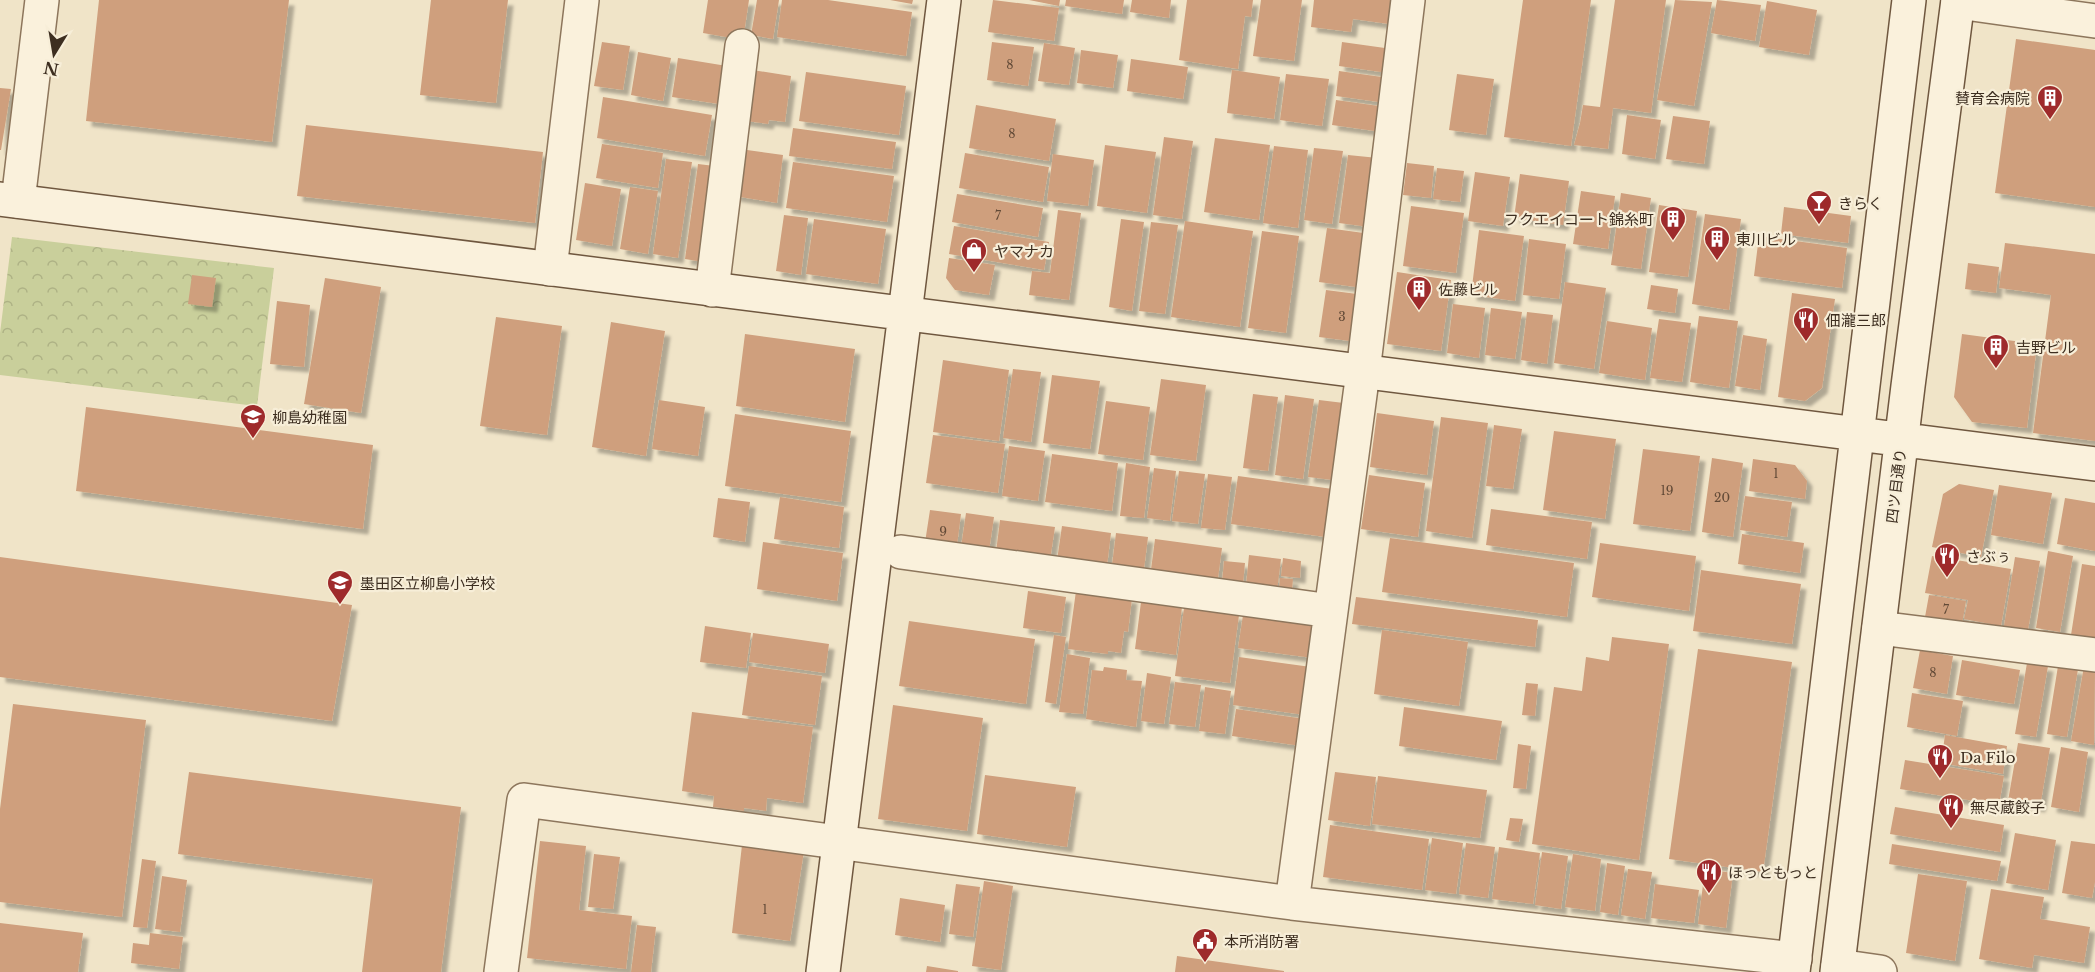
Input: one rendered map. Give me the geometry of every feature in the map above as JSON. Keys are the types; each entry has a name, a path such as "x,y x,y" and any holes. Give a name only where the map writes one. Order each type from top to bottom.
{"street":[{"path":"42,0 9,200 2095,464"},
{"path":"550,269 582,0"},
{"path":"823,972 944,0"},
{"path":"1292,903 1363,372 1408,0"},
{"path":"501,972 524,800 1292,903 1794,966 1909,0"},
{"path":"1958,1 2095,21"},
{"name":"四ツ目通り","path":"1838,969 1958,1"},
{"path":"712,290 742,46"},
{"path":"901,552 1331,611"},
{"path":"1879,628 2095,655"},
{"path":"1838,969 1880,972"}],"green space":[{"path":"12,237 274,268 257,406 0,375 0,333"}],"building":[{"path":"99,0 289,0 272,142 86,121"},
{"path":"431,0 508,0 496,103 420,95"},
{"path":"708,0 749,0 743,40 703,33"},
{"path":"757,0 779,0 773,39 751,35"},
{"path":"782,0 828,0 912,12 906,56 777,37"},
{"path":"890,0 913,0 912,4"},
{"path":"993,0 1059,8 1054,41 988,32"},
{"path":"1029,0 1060,0 1059,6"},
{"path":"1066,0 1124,0 1122,14 1065,6"},
{"path":"1132,0 1171,0 1169,18 1130,12"},
{"path":"1187,0 1253,0 1251,17 1245,16 1238,69 1179,60"},
{"path":"1261,0 1302,0 1294,61 1253,56"},
{"path":"1314,0 1392,0 1389,24 1353,19 1351,32 1311,27"},
{"path":"1523,0 1591,0 1571,146 1504,137"},
{"path":"1615,0 1666,0 1651,113 1613,108 1608,149 1574,145 1583,105 1600,107"},
{"path":"1675,0 1712,2 1694,106 1657,100"},
{"path":"1717,0 1761,5 1755,41 1711,33"},
{"path":"1767,1 1817,10 1809,55 1759,47"},
{"name":"賛育会病院","path":"2016,39 2095,50 2095,207 1995,193"},
{"path":"602,42 630,46 623,90 594,86"},
{"path":"992,42 1034,47 1028,86 987,80"},
{"path":"1342,42 1392,49 1388,73 1339,66"},
{"path":"1044,43 1075,48 1069,85 1038,81"},
{"path":"1081,50 1118,55 1113,88 1077,83"},
{"path":"638,52 671,58 663,101 631,95"},
{"path":"678,58 733,67 726,105 672,97"},
{"path":"1131,59 1188,67 1183,99 1127,91"},
{"path":"746,69 791,76 785,122 769,120 768,124 739,120"},
{"path":"1232,70 1280,77 1274,119 1227,113"},
{"path":"1339,71 1389,78 1386,103 1336,96"},
{"path":"806,72 906,86 899,135 799,121"},
{"path":"1286,74 1329,79 1322,126 1280,120"},
{"path":"1457,74 1494,79 1486,135 1449,130"},
{"path":"0,88 11,89 1,150 0,150"},
{"path":"603,97 712,115 705,156 597,138"},
{"path":"1336,100 1386,107 1382,132 1332,125"},
{"path":"976,105 1056,119 1049,161 969,148"},
{"path":"1627,115 1661,120 1655,159 1622,154"},
{"path":"1673,116 1710,121 1704,164 1666,159"},
{"path":"306,125 543,152 535,223 297,196"},
{"path":"793,128 896,142 892,169 789,156"},
{"path":"1164,137 1193,141 1182,219 1153,215"},
{"path":"1215,138 1270,145 1259,220 1204,212"},
{"path":"602,144 663,153 658,188 596,178"},
{"path":"1105,145 1156,152 1147,213 1097,206"},
{"path":"1274,146 1308,150 1298,228 1263,223"},
{"path":"1314,148 1343,151 1332,224 1304,220"},
{"path":"740,149 783,155 777,203 734,196"},
{"path":"965,153 1049,167 1043,202 959,188"},
{"path":"1053,154 1094,160 1088,206 1047,201"},
{"path":"1348,155 1378,158 1369,227 1339,223"},
{"path":"666,159 692,162 678,258 653,254"},
{"path":"793,162 894,176 887,222 786,208"},
{"path":"1407,163 1434,166 1431,198 1403,195"},
{"path":"698,164 723,167 710,263 685,259"},
{"path":"1437,168 1464,171 1460,202 1433,199"},
{"path":"1475,172 1510,177 1503,226 1468,221"},
{"path":"1520,174 1569,181 1563,225 1514,218"},
{"path":"585,183 621,189 612,246 576,240"},
{"path":"630,187 658,191 648,254 620,249"},
{"path":"1581,191 1615,196 1608,249 1573,244"},
{"path":"1621,193 1651,198 1641,269 1611,265"},
{"path":"957,194 1043,208 1038,237 952,222"},
{"name":"フクエイコート錦糸町","path":"1659,205 1697,211 1688,277 1649,272"},
{"path":"1411,206 1464,213 1456,273 1403,266"},
{"path":"1784,207 1851,216 1848,243 1781,234"},
{"path":"1058,210 1081,213 1069,300 1029,295 1032,271 1050,273"},
{"name":"東川ビル","path":"1705,214 1741,219 1729,310 1692,304"},
{"path":"784,215 808,218 801,275 776,271"},
{"path":"814,219 886,229 878,284 806,274"},
{"path":"1121,219 1144,222 1132,311 1109,307"},
{"path":"1185,221 1253,231 1240,327 1171,317"},
{"path":"1151,222 1178,225 1165,314 1139,311"},
{"path":"954,226 1049,242 1044,270 949,254"},
{"path":"1327,228 1371,234 1363,288 1319,282"},
{"path":"1479,230 1524,236 1515,301 1471,295"},
{"path":"1262,231 1299,236 1286,333 1248,328"},
{"path":"1759,236 1847,248 1842,288 1754,276"},
{"path":"1529,239 1566,244 1559,299 1523,295"},
{"path":"2005,243 2095,254 2095,441 2033,433 2051,295 1999,288"},
{"path":"949,258 995,265 989,295 955,290 946,278"},
{"path":"1968,263 1999,267 1996,293 1965,289"},
{"name":"佐藤ビル","path":"1397,272 1451,280 1441,351 1387,344"},
{"path":"192,275 216,278 212,307 188,304"},
{"path":"325,278 381,287 361,413 304,404"},
{"path":"1565,282 1606,288 1594,369 1554,363"},
{"path":"1651,285 1678,289 1675,313 1647,309"},
{"path":"1326,290 1365,295 1358,342 1319,337"},
{"path":"1792,293 1835,299 1822,388 1805,401 1778,397"},
{"path":"277,301 310,305 304,367 270,364"},
{"path":"1453,304 1485,308 1479,358 1447,353"},
{"path":"1491,308 1522,312 1515,359 1485,355"},
{"path":"1527,312 1553,315 1547,364 1521,360"},
{"path":"1699,316 1738,321 1729,388 1690,382"},
{"path":"496,317 562,326 547,435 480,426"},
{"path":"1659,319 1691,323 1682,382 1650,378"},
{"path":"1607,321 1652,328 1645,380 1599,373"},
{"path":"611,322 665,331 646,456 592,447"},
{"path":"745,334 855,349 845,422 736,406"},
{"name":"吉野ビル","path":"1962,334 2037,344 2027,428 1972,422 1954,397"},
{"path":"1743,335 1767,339 1760,390 1735,386"},
{"path":"943,360 1009,370 999,441 933,432"},
{"path":"1013,369 1041,372 1031,442 1003,438"},
{"path":"1052,375 1100,381 1090,449 1043,443"},
{"path":"1161,379 1206,385 1196,461 1150,455"},
{"path":"1253,394 1278,397 1268,471 1243,468"},
{"path":"1285,395 1314,399 1303,479 1275,475"},
{"path":"659,400 705,407 698,456 652,449"},
{"path":"1319,400 1352,404 1341,481 1308,477"},
{"path":"1106,401 1150,407 1143,460 1098,454"},
{"path":"86,407 373,445 363,529 76,491"},
{"path":"1377,413 1434,421 1427,475 1370,467"},
{"path":"735,414 851,431 841,502 725,486"},
{"path":"1441,417 1488,423 1472,538 1426,531"},
{"path":"1494,425 1522,429 1513,489 1486,486"},
{"path":"1554,431 1616,439 1605,519 1543,510"},
{"path":"933,435 1005,444 998,493 926,483"},
{"path":"1009,446 1045,451 1038,501 1002,496"},
{"path":"1643,449 1700,456 1690,531 1633,524"},
{"path":"1052,454 1118,463 1112,511 1045,502"},
{"path":"1712,458 1743,463 1733,537 1702,532"},
{"path":"1753,459 1795,465 1807,481 1805,499 1749,491"},
{"path":"1126,463 1150,467 1144,518 1120,516"},
{"path":"1154,468 1176,471 1170,521 1147,518"},
{"path":"1179,471 1205,474 1198,524 1172,521"},
{"path":"1208,474 1232,477 1225,530 1201,528"},
{"path":"1369,475 1425,483 1418,537 1361,529"},
{"path":"1238,476 1340,490 1333,538 1231,524"},
{"path":"1959,484 1994,490 1981,557 1932,547 1943,494"},
{"path":"1999,485 2052,493 2043,544 1991,535"},
{"path":"1745,496 1792,502 1787,537 1740,530"},
{"path":"780,497 844,507 839,548 774,539"},
{"path":"718,498 750,502 745,542 713,537"},
{"path":"2065,498 2095,503 2095,551 2057,544"},
{"path":"1491,509 1592,522 1587,559 1486,545"},
{"path":"930,510 961,514 956,553 924,549"},
{"path":"966,513 994,517 988,558 960,554"},
{"path":"1000,520 1055,527 1049,567 995,560"},
{"path":"1062,526 1111,533 1106,574 1056,567"},
{"path":"1116,533 1148,537 1143,577 1111,573"},
{"path":"1742,534 1804,543 1800,573 1738,564"},
{"path":"1390,538 1574,563 1567,617 1382,592"},
{"path":"1155,539 1222,548 1217,586 1150,577"},
{"path":"763,542 843,553 837,601 757,589"},
{"path":"1600,543 1696,556 1689,611 1592,597"},
{"path":"2048,551 2073,556 2060,632 2036,628"},
{"path":"1249,555 1281,559 1276,599 1245,596"},
{"path":"1932,556 2011,569 2001,626 1964,619 1968,600 1925,593"},
{"path":"0,557 352,605 332,721 0,677"},
{"path":"2015,557 2040,561 2028,630 2004,626"},
{"path":"1283,558 1301,561 1300,578 1281,576"},
{"path":"1224,561 1245,563 1242,595 1221,593"},
{"path":"2082,564 2095,566 2095,639 2071,635"},
{"path":"1701,570 1801,584 1792,644 1693,631"},
{"path":"1280,578 1293,579 1291,601 1278,600"},
{"path":"1028,591 1066,597 1061,633 1023,628"},
{"path":"1076,591 1132,598 1128,632 1124,631 1121,653 1108,651 1108,654 1068,649"},
{"path":"1929,595 1966,601 1962,624 1925,617"},
{"path":"1356,597 1538,620 1535,647 1352,624"},
{"path":"1141,602 1182,607 1176,655 1135,649"},
{"path":"1184,608 1239,615 1230,683 1175,676"},
{"path":"1243,615 1318,624 1313,658 1238,648"},
{"path":"909,621 1035,639 1026,704 899,686"},
{"path":"705,626 751,633 746,668 700,662"},
{"path":"1382,630 1468,642 1459,706 1374,694"},
{"path":"753,633 829,644 825,673 749,662"},
{"path":"1054,635 1066,637 1056,704 1045,702"},
{"path":"1612,637 1669,644 1639,860 1532,844 1554,687 1582,691 1586,657 1609,661"},
{"path":"1698,649 1792,662 1763,872 1669,859"},
{"path":"1920,650 1953,656 1947,694 1913,688"},
{"path":"1067,654 1090,658 1083,714 1059,712"},
{"path":"1239,657 1311,667 1305,715 1233,705"},
{"path":"1962,660 2020,670 2014,704 1956,695"},
{"path":"2027,663 2048,666 2036,737 2015,734"},
{"path":"749,666 822,676 815,725 742,715"},
{"path":"2058,666 2078,669 2067,737 2047,734"},
{"path":"2084,666 2095,668 2094,745 2071,741"},
{"path":"1104,667 1127,670 1126,680 1142,681 1136,727 1086,719 1092,670 1103,671"},
{"path":"1147,673 1171,677 1164,724 1141,721"},
{"path":"1175,682 1201,685 1195,727 1169,724"},
{"path":"1526,683 1538,684 1535,716 1522,715"},
{"path":"1205,687 1231,691 1225,734 1199,731"},
{"path":"1912,693 1963,701 1957,736 1907,727"},
{"path":"13,704 146,720 122,917 0,902 0,809"},
{"path":"893,705 983,718 967,831 878,819"},
{"path":"1404,707 1502,721 1496,760 1399,746"},
{"path":"1236,709 1305,719 1301,746 1232,736"},
{"path":"692,712 813,727 803,803 767,798 766,811 744,808 744,811 713,807 714,796 682,791"},
{"path":"1945,735 2007,746 2003,774 1941,763"},
{"path":"2018,743 2050,748 2040,807 2008,801"},
{"path":"1518,744 1531,746 1526,789 1513,788"},
{"path":"2061,747 2088,752 2079,812 2051,807"},
{"path":"1905,760 2004,776 1999,805 1900,789"},
{"path":"189,772 461,807 441,972 362,972 373,879 178,854"},
{"path":"1335,772 1376,777 1370,826 1328,820"},
{"path":"985,775 1076,787 1067,847 977,834"},
{"path":"1378,776 1487,790 1480,838 1372,824"},
{"path":"1895,807 2004,825 2000,852 1890,834"},
{"path":"1510,818 1523,819 1519,842 1506,840"},
{"path":"1330,825 1429,839 1422,890 1323,877"},
{"path":"2015,833 2056,840 2048,890 2006,883"},
{"path":"1432,838 1463,843 1456,894 1425,890"},
{"path":"540,841 586,846 579,910 632,916 626,969 527,958"},
{"path":"2071,841 2095,844 2095,882 2092,898 2062,893"},
{"path":"1466,843 1495,847 1488,898 1459,894"},
{"path":"1892,844 2001,861 1997,881 1889,864"},
{"path":"742,845 804,851 790,941 732,933"},
{"path":"1499,847 1540,853 1533,904 1492,899"},
{"path":"1542,852 1568,856 1561,909 1535,905"},
{"path":"594,854 620,857 613,909 588,907"},
{"path":"1573,854 1601,859 1595,911 1565,907"},
{"path":"142,859 156,861 147,928 133,927"},
{"path":"1607,863 1625,866 1618,915 1600,912"},
{"path":"1628,869 1652,872 1645,919 1621,915"},
{"path":"1705,869 1733,873 1726,928 1698,924"},
{"path":"1918,874 1967,881 1955,961 1906,953"},
{"path":"162,876 187,880 180,932 155,929"},
{"path":"984,881 1013,886 1001,970 972,966"},
{"path":"956,884 980,887 973,937 949,934"},
{"path":"1655,884 1699,890 1694,923 1651,918"},
{"path":"1991,889 2044,897 2040,919 2090,927 2084,963 2034,955 2032,968 1979,959"},
{"path":"900,898 945,905 940,942 895,935"},
{"path":"0,923 83,933 78,972 0,972"},
{"path":"637,925 656,927 651,972 631,972"},
{"path":"150,933 183,937 179,969 131,963 133,943 149,945"},
{"name":"本所消防署","path":"1177,956 1284,971 1284,972 1175,972"},
{"path":"927,966 958,971 958,972 926,972"}],"place":[{"name":"賛育会病院","path":"2050,121"},
{"name":"きらく","path":"1819,226"},
{"name":"フクエイコート錦糸町","path":"1673,242"},
{"name":"東川ビル","path":"1717,262"},
{"name":"ヤマナカ","path":"974,274"},
{"name":"佐藤ビル","path":"1419,312"},
{"name":"佃瀧三郎","path":"1806,343"},
{"name":"吉野ビル","path":"1996,370"},
{"name":"柳島幼稚園","path":"253,440"},
{"name":"さぶぅ","path":"1947,579"},
{"name":"墨田区立柳島小学校","path":"340,606"},
{"name":"Da Filo","path":"1940,780"},
{"name":"無尽蔵餃子","path":"1951,830"},
{"name":"ほっともっと","path":"1709,895"},
{"name":"本所消防署","path":"1205,964"}]}
